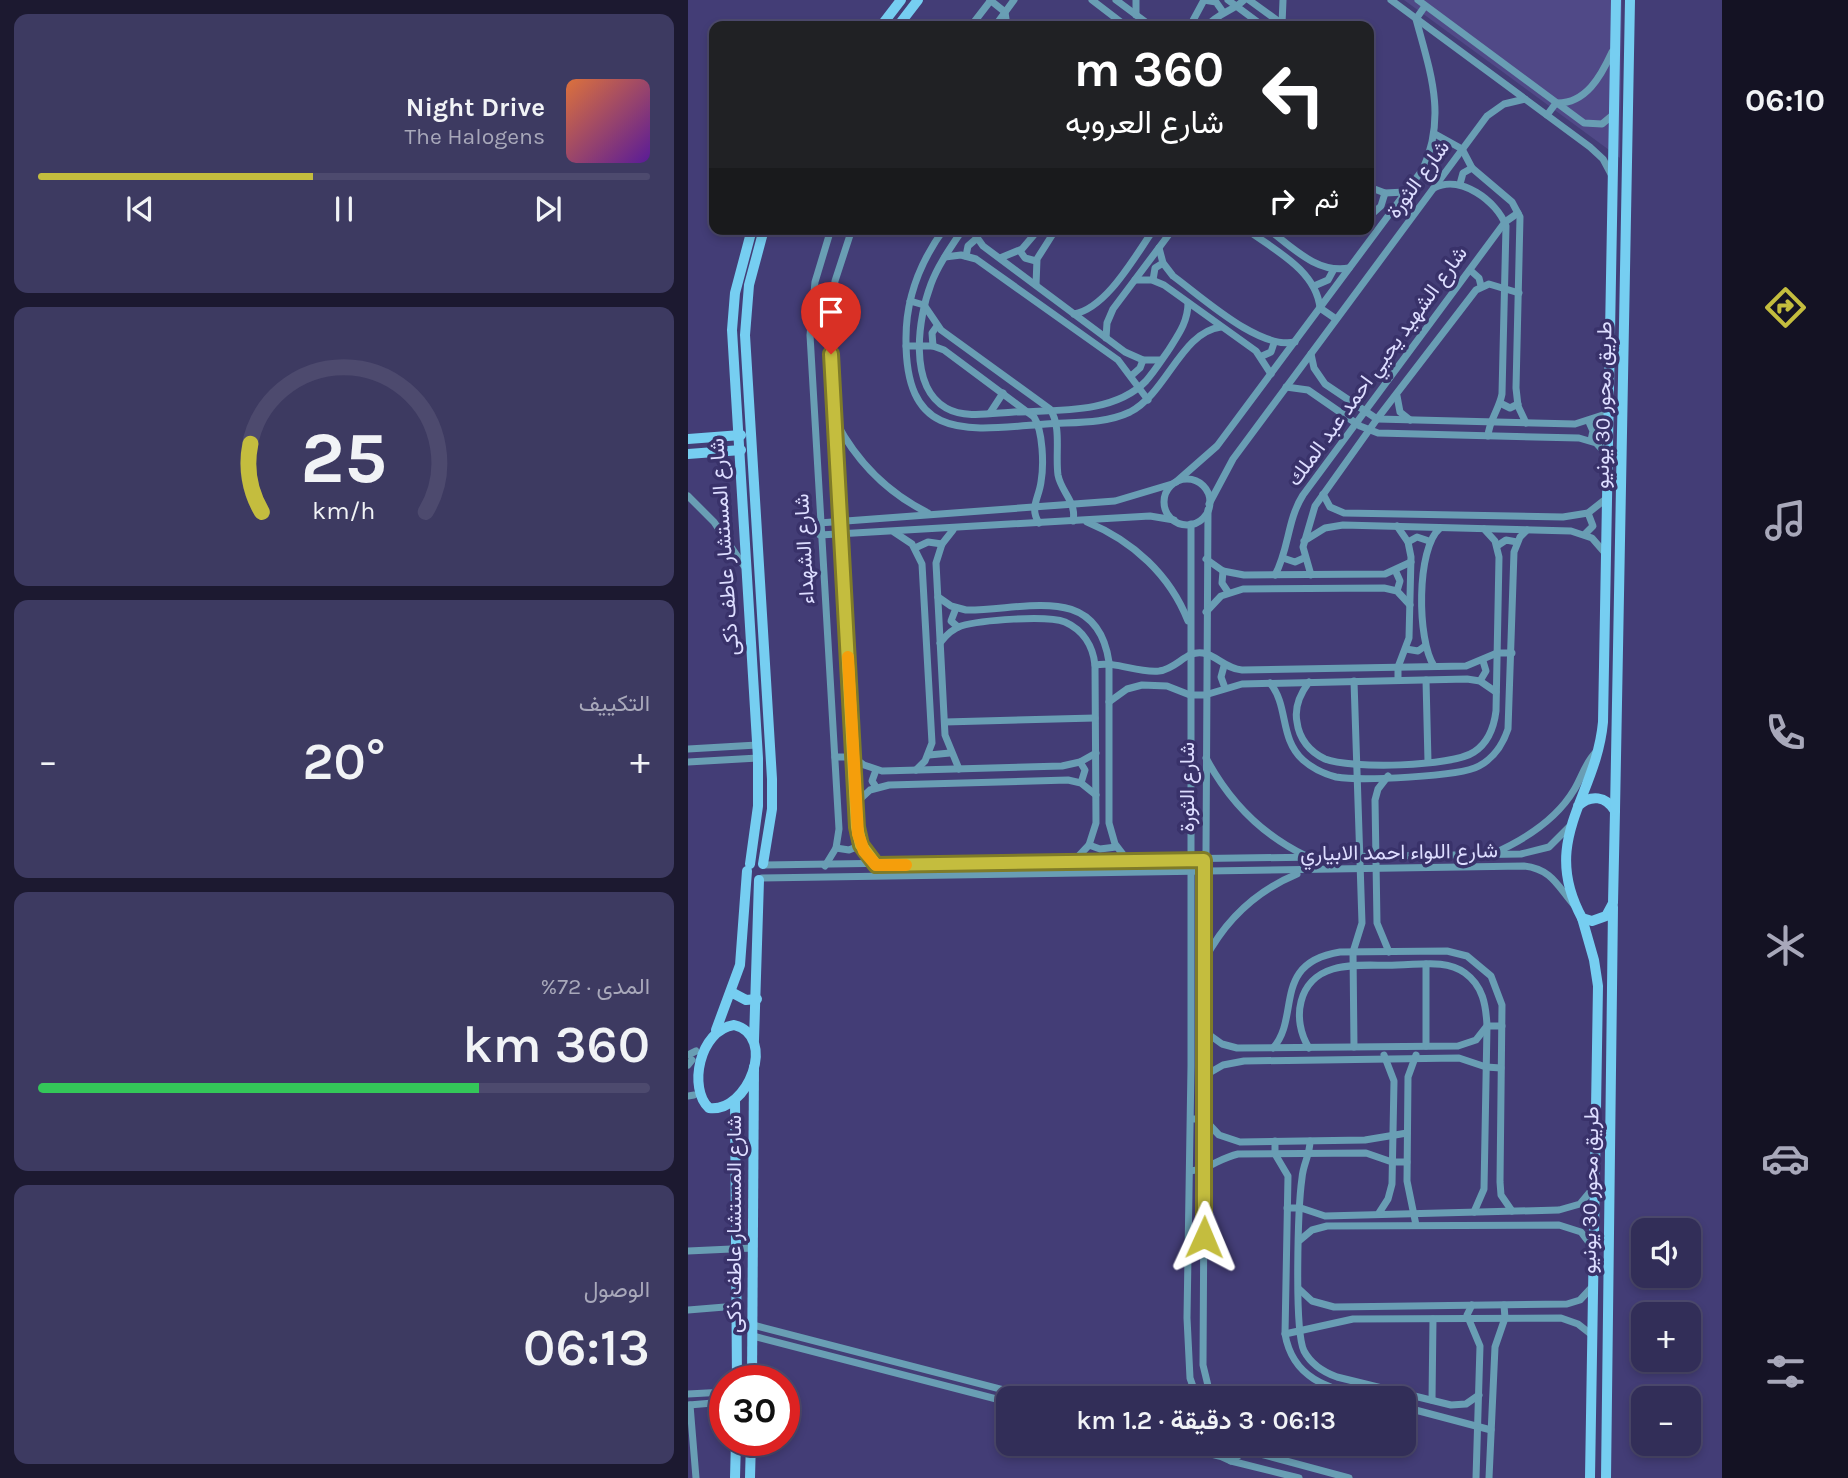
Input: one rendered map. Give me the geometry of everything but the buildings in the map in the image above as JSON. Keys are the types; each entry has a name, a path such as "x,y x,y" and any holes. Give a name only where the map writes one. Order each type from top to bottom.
{"street":[{"path":"885,21 901,0"},
{"path":"902,21 918,0"},
{"path":"975,21 990,0 1005,12 1006,21"},
{"path":"999,21 1014,0"},
{"path":"1092,0 1119,21"},
{"path":"1116,0 1144,21"},
{"path":"1136,15 1137,0"},
{"path":"1193,21 1204,0 1216,2 1223,12"},
{"path":"1228,0 1256,21"},
{"path":"1213,21 1223,12 1238,7 1247,0 1278,21"},
{"path":"1283,0 1284,21"},
{"path":"1391,0 1595,150 1606,164 1613,180"},
{"path":"1418,0 1589,125 1606,122 1615,113"},
{"name":"طريق محور 30 يونيو","path":"1590,1478 1597,986 1594,960 1565,870 1570,826 1599,750 1603,712 1616,0"},
{"name":"طريق محور 30 يونيو","path":"1606,1478 1613,903 1630,0"},
{"path":"1416,19 1425,6"},
{"name":"شارع الثورة","path":"1374,235 1423,169 1435,134 1436,93 1416,19"},
{"path":"1547,114 1556,103 1573,101 1591,88 1605,69 1616,41"},
{"name":"شارع الثورة","path":"1208,1386 1204,1365 1204,860 1206,558 1209,507 1233,458 1462,149 1492,111 1504,104 1525,99"},
{"path":"1435,134 1462,149 1472,168 1508,198 1518,213 1521,227 1518,404 1526,423"},
{"path":"1460,184 1463,173 1472,168"},
{"path":"1434,188 1445,183 1460,184 1499,212 1505,222 1500,403 1489,422 1488,436"},
{"path":"1374,189 1385,193 1406,192"},
{"path":"1374,211 1382,206 1385,193"},
{"name":"شارع الشهيد يحيي احمد عبد الملك","path":"1275,575 1283,558 1298,504 1505,222 1518,213"},
{"path":"1374,226 1376,232"},
{"name":"شارع المستشار عاطف ذكى","path":"716,1030 741,957 748,868 758,806 758,758 738,472 732,330 735,293 750,235"},
{"name":"شارع المستشار عاطف ذكى","path":"762,235 746,310 750,435 772,789 763,865"},
{"name":"شارع الشهداء","path":"825,866 836,848 839,829 819,523 810,322 818,269 829,235"},
{"name":"شارع الشهداء","path":"850,235 839,265 831,313 834,419 856,804 861,845 876,865"},
{"path":"940,235 924,259 910,301 906,346 909,374 916,396 939,420 973,429 1113,418 1148,400 1203,332 1221,327"},
{"path":"959,235 945,257 924,304 921,346 925,380 938,402 963,414 1109,403 1138,388 1161,360 1184,325 1188,303"},
{"path":"974,235 1036,286 1131,356 1143,360 1161,360"},
{"path":"1000,258 1020,251 1034,235"},
{"path":"1036,286 1036,261 1052,235"},
{"path":"1074,314 1098,304 1150,235"},
{"path":"1106,338 1111,313 1169,235"},
{"path":"1254,235 1304,273 1314,286 1320,308 1336,319"},
{"path":"1276,235 1313,262 1334,269 1350,268"},
{"name":"شارع الثورة","path":"1174,483 1217,446 1374,235"},
{"path":"966,256 968,246 976,239"},
{"path":"1159,248 1163,263 1173,276 1258,337 1274,343 1295,342"},
{"path":"1020,251 1025,258 1036,261"},
{"path":"945,257 966,256 977,259 1118,360 1148,400"},
{"path":"1154,280 1153,271 1163,263"},
{"path":"1314,286 1328,280 1334,269"},
{"path":"1470,270 1479,278 1481,286"},
{"path":"1135,280 1154,280 1188,303 1261,356 1271,374"},
{"name":"شارع الشهيد يحيي احمد عبد الملك","path":"1311,575 1304,558 1303,541 1312,513 1377,419 1481,286 1494,285 1519,293"},
{"path":"910,301 924,304 937,326 1050,409 1056,423 1059,479 1072,504 1073,521"},
{"path":"1098,304 1111,313"},
{"path":"933,346 932,333 937,326"},
{"path":"1261,356 1271,352 1274,343"},
{"path":"1172,344 1185,353"},
{"path":"906,346 933,346 944,350 1028,411 1039,425 1041,480 1034,506 1039,523"},
{"path":"1311,353 1314,368 1322,381 1364,413 1377,419 1589,422 1609,413"},
{"path":"1131,376 1140,368 1143,360"},
{"path":"1286,387 1308,390 1369,431 1387,434 1591,440 1608,456"},
{"path":"990,413 1003,393"},
{"path":"1397,393 1400,411 1411,420"},
{"path":"734,400 749,399"},
{"path":"1500,403 1510,408 1518,404"},
{"path":"834,419 871,472 894,492 929,514"},
{"path":"1589,422 1593,431 1591,440"},
{"path":"688,439 750,435"},
{"path":"701,438 702,453"},
{"path":"688,454 752,450"},
{"path":"738,472 753,472"},
{"path":"819,523 1132,498 1174,483 1192,480 1202,485 1208,494 1209,507 1201,519 1191,524 1150,516 820,535"},
{"path":"1174,483 1166,493 1164,503 1167,513 1174,520"},
{"path":"1323,494 1335,510 1337,526"},
{"path":"688,496 714,522 744,566"},
{"path":"1335,510 1350,513 1563,517 1588,513 1607,497"},
{"path":"1585,534 1593,526 1588,513"},
{"path":"1084,520 1119,537 1149,561 1173,591 1190,626"},
{"name":"شارع الثورة","path":"1191,524 1191,1119 1187,1318 1190,1378 1193,1386"},
{"path":"1303,541 1319,531 1337,526 1571,531 1585,534 1598,543 1606,555"},
{"path":"1397,526 1408,542 1411,562 1407,649 1398,667 1398,680"},
{"path":"1434,666 1425,646 1425,558 1429,541 1440,527"},
{"path":"1309,682 1296,709 1303,739 1322,757 1355,764 1428,762 1457,760 1476,751 1493,727 1496,702 1497,546 1484,528"},
{"path":"954,529 942,544 936,563 945,722 950,753 959,769"},
{"path":"1270,683 1279,698 1285,732 1296,753 1326,774 1356,777 1460,772 1486,762 1506,737 1511,702 1514,552 1517,542 1527,530"},
{"path":"893,531 915,548 920,557 923,577 932,736 929,755 916,770"},
{"path":"1408,542 1417,537 1429,541"},
{"path":"1497,546 1506,540 1517,542"},
{"path":"915,548 928,542 942,544"},
{"path":"1206,558 1223,571 1236,575 1396,572 1411,562"},
{"path":"1283,558 1295,562 1304,558"},
{"path":"1223,571 1222,583 1228,592"},
{"path":"1396,572 1400,581 1397,591"},
{"path":"1206,613 1215,600 1228,592 1243,589 1384,588 1397,591 1410,605"},
{"path":"938,597 956,608 1065,606 1085,616 1099,630 1107,647 1109,662 1109,823 1116,847 1128,861"},
{"path":"956,608 951,616 958,627"},
{"path":"940,643 958,627 1058,620 1084,637 1095,665 1096,823 1089,845 1073,862"},
{"path":"1407,649 1418,651 1425,646"},
{"path":"1095,665 1109,662 1133,670 1159,671 1173,667 1190,653 1206,653 1224,666 1242,670 1466,666 1497,653 1512,653"},
{"path":"1480,681 1486,671 1483,661"},
{"path":"1224,666 1221,677 1225,688"},
{"path":"1426,680 1428,762"},
{"path":"1354,681 1362,923 1353,952 1354,1047"},
{"path":"1109,702 1127,689 1142,685 1167,687 1190,695 1205,695 1242,684 1480,681 1496,692"},
{"path":"1496,702 1511,702"},
{"path":"945,722 1095,718"},
{"path":"688,749 757,745"},
{"path":"1490,855 1526,836 1554,814 1569,798 1588,762 1599,750"},
{"path":"929,755 950,753"},
{"path":"835,757 853,757 876,770 916,770 1062,766 1080,762 1096,753"},
{"path":"1205,756 1219,781 1247,815 1276,839 1309,858"},
{"path":"688,762 758,758"},
{"path":"1080,762 1085,775 1081,783"},
{"path":"1410,762 1410,775"},
{"path":"876,770 872,780 876,787"},
{"path":"1388,776 1376,795 1376,870 1377,923 1389,952"},
{"path":"856,804 876,787 1062,780 1081,783 1096,796"},
{"path":"1578,806 1587,799 1598,798 1608,802 1615,811"},
{"name":"شارع اللواء احمد الابياري","path":"763,865 779,867 1490,855 1536,852 1555,842 1570,826"},
{"path":"836,848 849,850 861,845"},
{"path":"1089,845 1100,849 1116,847"},
{"path":"754,1040 743,1027 734,1025 716,1030 691,1057 691,1096 709,1108 723,1108 735,1100 750,1079 754,1067 760,879 765,872 763,865 756,862 748,868 751,878 760,879"},
{"path":"1003,863 1003,876"},
{"path":"779,867 779,878"},
{"name":"شارع اللواء احمد الابياري","path":"760,879 1531,867 1555,879 1579,913"},
{"path":"1205,960 1223,931 1246,905 1273,886 1303,872"},
{"path":"1579,913 1592,921 1602,919 1613,903"},
{"path":"1436,951 1437,964"},
{"path":"1273,1048 1281,1035 1290,991 1299,975 1324,956 1353,952 1436,951 1467,956 1485,968 1500,995 1500,1188 1512,1211"},
{"path":"1426,964 1426,1046"},
{"path":"1309,1048 1299,1021 1299,1006 1306,990 1324,972 1354,967 1437,964 1461,970 1474,981 1485,1002 1487,1026 1484,1189 1474,1212"},
{"path":"731,992 741,998 757,999"},
{"path":"1487,1026 1502,1026"},
{"path":"1204,1031 1229,1047 1384,1047 1470,1044 1487,1026"},
{"path":"1416,1046 1417,1059 1408,1077 1407,1133 1407,1187 1415,1212 1416,1226"},
{"path":"1331,1047 1332,1060"},
{"path":"1379,1213 1390,1193 1393,1133 1394,1081 1384,1059 1384,1047"},
{"path":"1204,1076 1216,1068 1237,1062 1464,1058 1486,1067 1501,1068"},
{"name":"شارع المستشار عاطف ذكى","path":"752,1365 754,1067"},
{"name":"شارع المستشار عاطف ذكى","path":"735,1100 737,1365"},
{"path":"1191,1119 1204,1119 1219,1135 1233,1141 1371,1139 1393,1133 1407,1133"},
{"path":"735,1139 745,1133 754,1140"},
{"path":"1310,1141 1310,1153 1302,1173 1299,1289 1299,1331 1306,1355 1329,1374 1432,1400 1461,1405 1479,1393 1493,1392"},
{"path":"1275,1142 1275,1154 1288,1176 1285,1334 1295,1361 1312,1380 1325,1386"},
{"path":"1190,1171 1205,1170 1231,1155 1372,1154 1392,1161 1407,1162"},
{"path":"1300,1240 1312,1230 1327,1226 1416,1226 1569,1217 1595,1187"},
{"path":"1287,1208 1301,1208 1325,1216 1512,1211 1569,1217 1594,1250"},
{"path":"688,1251 753,1248"},
{"path":"1299,1289 1312,1301 1328,1307 1504,1305 1554,1304 1580,1300 1593,1285"},
{"path":"1554,1304 1554,1318"},
{"path":"1472,1305 1467,1312 1468,1318 1480,1346 1476,1478"},
{"path":"1489,1478 1496,1341 1505,1318 1504,1305"},
{"path":"688,1310 737,1306"},
{"path":"1413,1306 1413,1319"},
{"path":"1285,1334 1345,1320 1554,1318 1573,1321 1592,1336"},
{"path":"1432,1400 1433,1319"},
{"path":"753,1331 996,1389"},
{"path":"753,1331 996,1399"},
{"path":"688,1394 709,1393"},
{"path":"696,1478 689,1405 709,1403"},
{"path":"1416,1411 1491,1430"},
{"path":"735,1478 736,1456"},
{"path":"750,1456 750,1478"},
{"path":"1220,1456 1299,1478"},
{"path":"1231,1461 1239,1456"},
{"path":"1268,1456 1349,1478"}],"shaded area":[{"path":"1404,0 1622,0 1620,158 1507,75"}],"slow traffic":[{"path":"848,657 859,840 867,856 876,865 906,865"}],"route":[{"path":"831,354 857,827 861,845 876,865 1204,860 1204,1237"}]}
